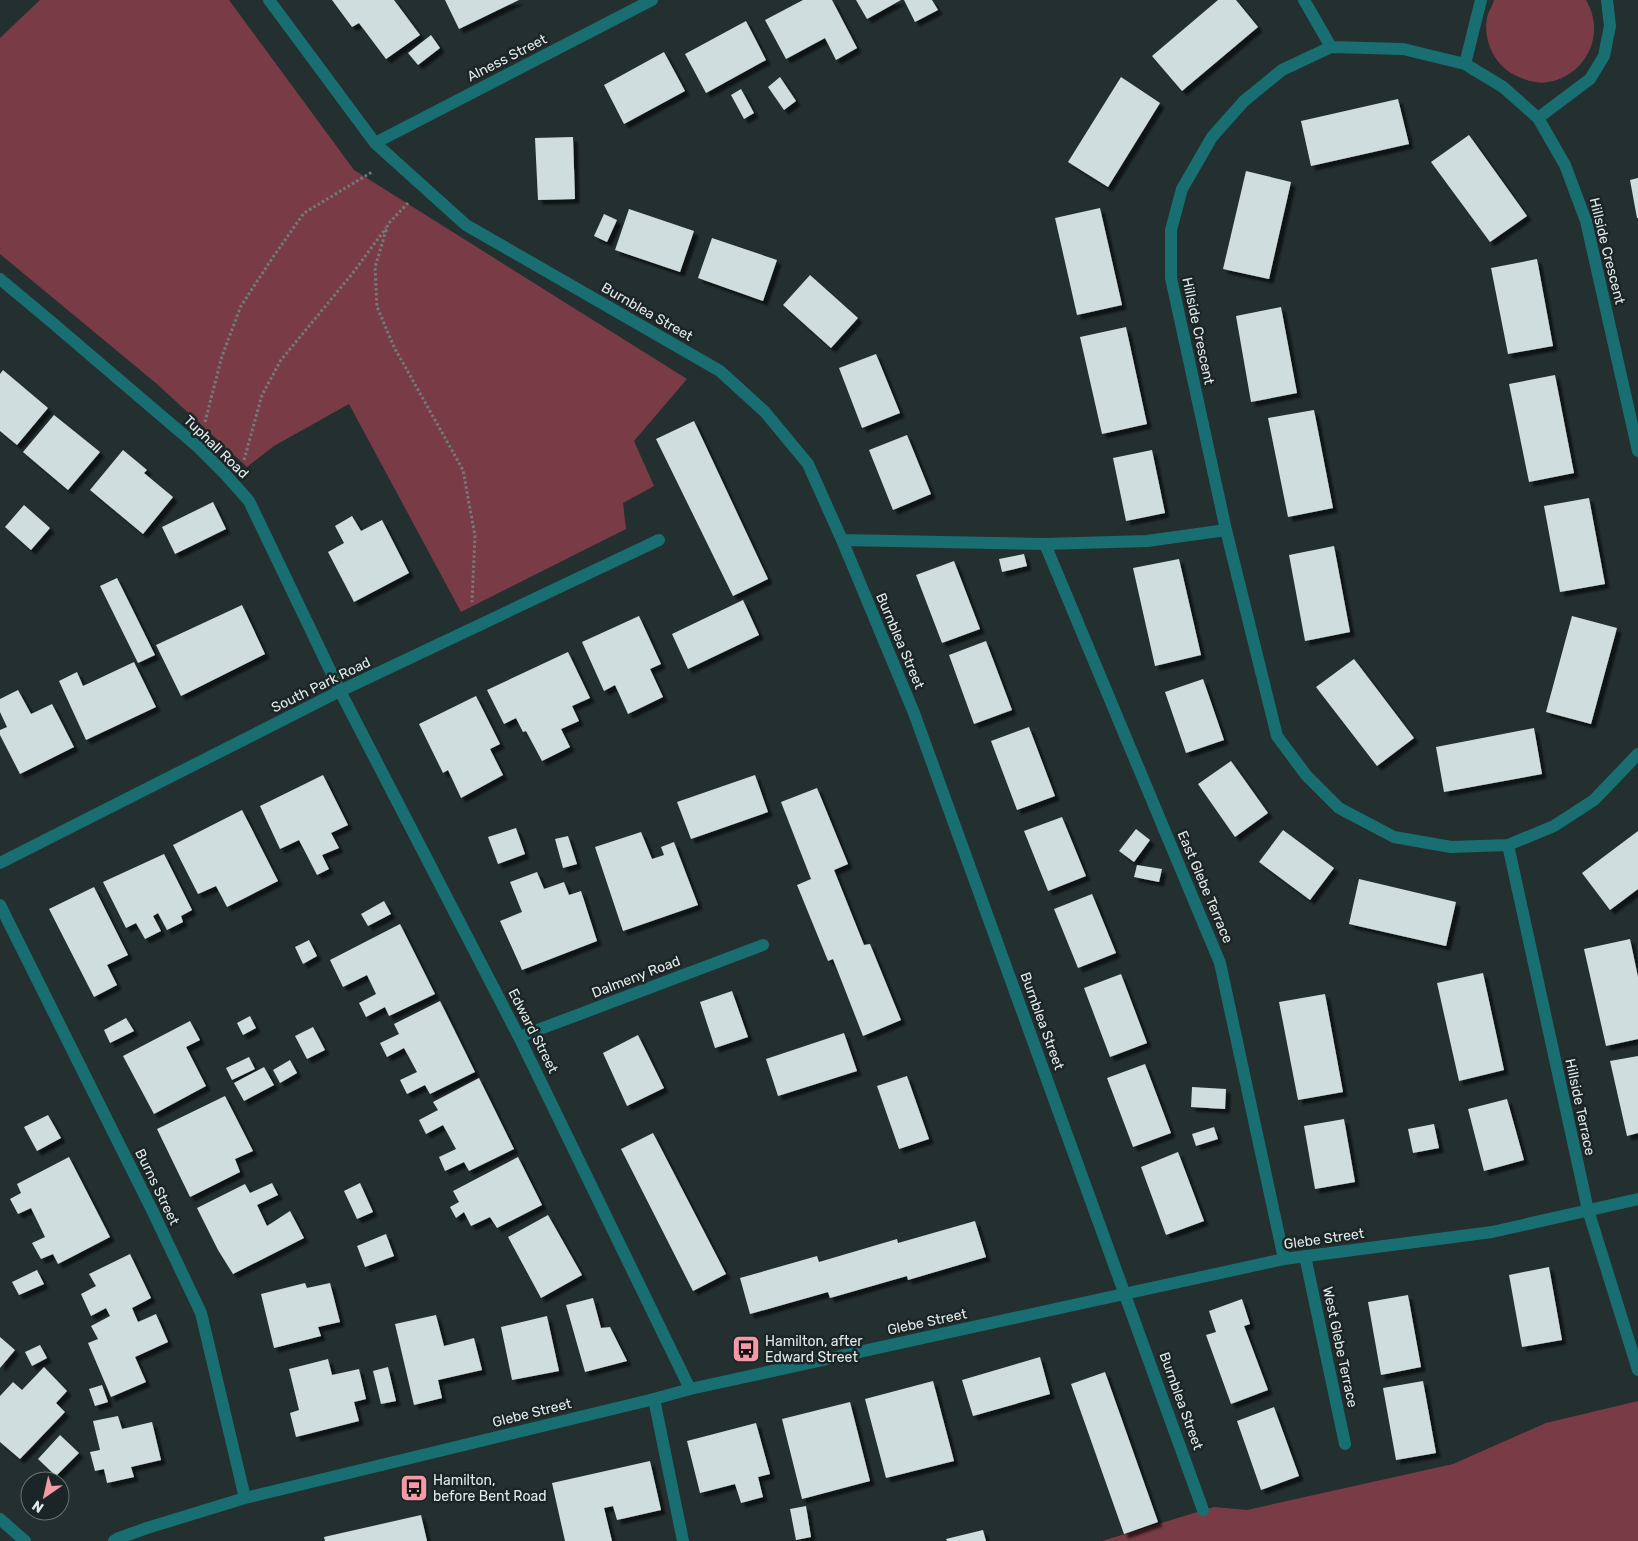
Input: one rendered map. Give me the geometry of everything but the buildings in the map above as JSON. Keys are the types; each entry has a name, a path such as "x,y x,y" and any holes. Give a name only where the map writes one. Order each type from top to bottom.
{"street":[{"name":"Burnblea Street","path":"270,0 375,143 466,225 720,371 764,412 808,464 914,712 1204,1510"},
{"name":"Alness Street","path":"375,143 652,0"},
{"path":"1304,0 1332,47"},
{"path":"1465,64 1482,0"},
{"path":"1538,118 1590,79 1604,56 1610,26 1607,0"},
{"name":"Hillside Crescent","path":"1637,757 1594,800 1554,826 1508,845 1451,847 1394,837 1339,808 1306,775 1277,736 1226,530 1171,278 1171,230 1182,189 1212,137 1244,100 1282,70 1332,47 1403,49 1465,64 1502,88 1538,118 1565,165 1586,221 1638,451"},
{"name":"Tuphall Road","path":"0,279 198,447 249,501 340,691"},
{"path":"842,540 1046,544 1147,540 1226,530"},
{"name":"South Park Road","path":"0,863 340,691 659,540"},
{"name":"East Glebe Terrace","path":"1046,544 1220,962 1284,1259"},
{"name":"Edward Street","path":"340,691 520,1037 690,1389"},
{"name":"Hillside Terrace","path":"1508,845 1588,1210 1638,1370"},
{"name":"Burns Street","path":"0,905 154,1212 201,1313 245,1498"},
{"name":"Dalmeny Road","path":"520,1037 763,945"},
{"name":"Glebe Street","path":"114,1541 147,1528 245,1498 690,1389 1284,1259 1492,1232 1638,1199"},
{"name":"West Glebe Terrace","path":"1305,1256 1345,1444"},
{"path":"654,1399 683,1541"},
{"path":"0,1519 25,1541"}],"path":[{"path":"198,447 222,356 235,323 242,306 273,257 304,213 393,159"},
{"path":"236,487 262,395 281,360 352,274 388,224 423,186"},
{"path":"388,224 375,266 377,307 394,347 463,470 475,536 470,630"}],"shaded area":[{"path":"40,0 229,0 354,170 687,379 634,441 654,486 623,503 626,529 461,612 349,404 274,446 247,467 157,384 0,254 0,38"},
{"path":"1494,0 1586,0 1592,12 1594,26 1590,48 1585,58 1570,74 1548,82 1529,81 1510,73 1497,60 1488,43 1486,24"},
{"path":"1638,1401 1638,1541 1102,1541 1214,1507 1247,1510 1453,1464 1546,1423"}],"place":[{"name":"Hamilton, after Edward Street","path":"746,1349"},
{"name":"Hamilton, before Bent Road","path":"414,1488"}]}
